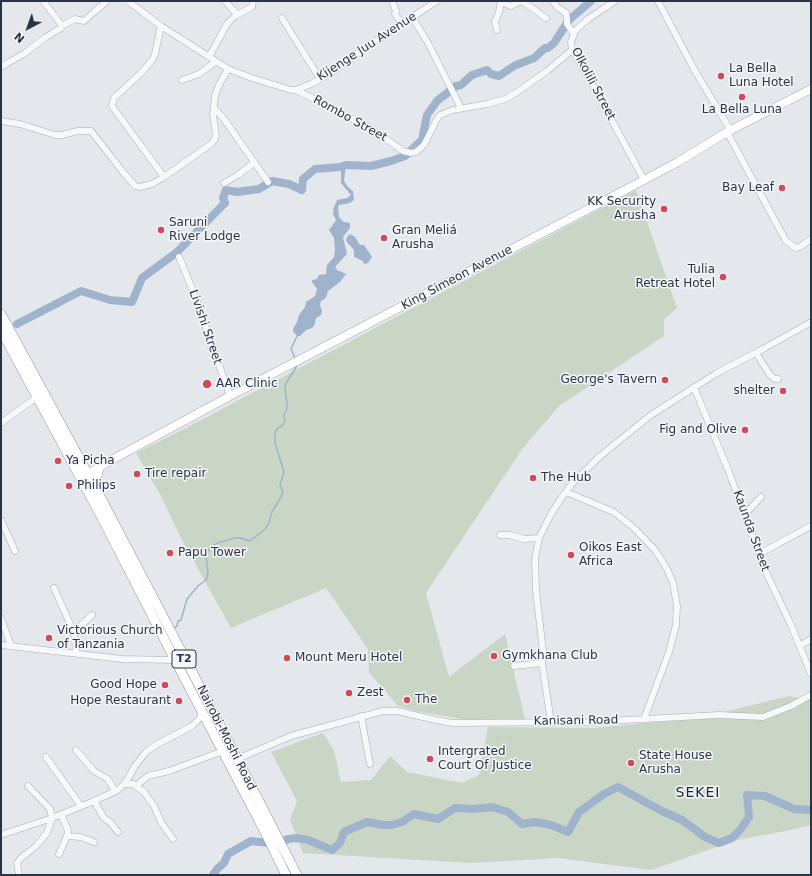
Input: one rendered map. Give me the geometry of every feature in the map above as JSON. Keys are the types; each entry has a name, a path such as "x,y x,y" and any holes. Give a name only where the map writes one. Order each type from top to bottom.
{"highway":[{"name":"T2","path":"1,314 83,474"},
{"name":"T2","path":"1,330 37,396 71,451 79,459 83,474"},
{"path":"79,459 87,464 99,466 94,487"},
{"name":"Nairobi-Moshi Road","path":"83,474 94,487 270,832 276,846 284,875"},
{"name":"Nairobi-Moshi Road","path":"83,474 175,660 223,750 233,761"},
{"name":"Nairobi-Moshi Road","path":"276,846 297,875"}],"main road":[{"name":"King Simeon Avenue","path":"83,474 678,162 729,132 810,91"}],"street":[{"path":"1,67 25,53 62,26 75,20 81,21 86,19 107,1"},
{"path":"128,1 135,3 161,26 228,69 282,88 296,90"},
{"path":"225,1 237,14"},
{"path":"209,57 227,24 237,14 252,8 253,1"},
{"path":"392,1 396,11 395,14 402,24"},
{"path":"424,1 429,6"},
{"name":"Kijenge Juu Avenue","path":"296,90 331,73 365,47 437,1"},
{"path":"497,30 495,22 501,1 511,6 522,1 546,18"},
{"path":"553,1 557,7 566,13 567,24 573,33"},
{"name":"Olkolili Street","path":"615,1 588,19 573,33 571,42 572,50 644,180"},
{"path":"658,1 786,241 796,248 811,240"},
{"path":"44,2 62,26"},
{"path":"282,18 320,79"},
{"path":"412,18 428,43 461,108 497,102 505,99 547,71 572,50"},
{"path":"161,26 153,59 142,72 114,98 112,106 164,177"},
{"path":"182,80 199,74 215,62"},
{"path":"1,121 20,124 55,135 90,130 135,186 140,187 152,184 164,177 211,144 214,140 216,136 213,122 215,96 228,69"},
{"name":"Rombo Street","path":"296,90 367,126 403,150 411,153 416,152 424,145 440,115 461,108"},
{"path":"214,108 224,118 268,182"},
{"path":"224,183 254,163"},
{"name":"Livishi Street","path":"179,257 195,296 230,396"},
{"path":"551,722 542,663 543,651 535,570 536,552 539,538 551,514 566,492 592,464 651,415 725,368 756,353 811,322"},
{"path":"756,353 770,375 775,379 778,379"},
{"name":"Kaunda Street","path":"694,387 729,472 773,589 800,646 811,674"},
{"path":"1,423 37,396"},
{"path":"566,492 614,512 635,529 654,550 667,568 673,583 677,606 676,625 669,652 644,719"},
{"path":"745,514 761,497"},
{"path":"1,520 15,551"},
{"path":"759,554 811,526"},
{"path":"500,535 510,535 524,539 539,538"},
{"path":"54,588 75,639 76,653"},
{"path":"73,634 79,626 92,615"},
{"path":"1,618 11,646"},
{"path":"800,646 811,639"},
{"path":"1,645 122,658 175,660"},
{"path":"514,666 542,663"},
{"name":"Kanisani Road","path":"233,761 280,740 383,711 398,711 436,720 452,722 588,722 718,715 763,717 791,706 811,695"},
{"path":"1,828 3,834 52,818 115,791 124,784 146,752 154,746 192,726 199,720 203,713"},
{"path":"361,716 370,764"},
{"path":"76,750 94,771 108,780 115,791"},
{"path":"136,786 148,776 168,771 223,750"},
{"path":"46,757 80,806"},
{"path":"124,784 133,784 140,788 149,799 161,822 173,839"},
{"path":"19,875 17,863 42,840 52,818 50,809 28,786"},
{"path":"94,801 104,818 110,822 118,832"},
{"path":"59,854 67,836 67,827 61,814"},
{"path":"67,836 94,842"}],"green space":[{"path":"636,190 677,308 664,319 664,336 559,406 523,448 426,593 449,677 505,634 525,719 468,720 415,711 398,706 369,672 368,649 326,588 231,628 182,540 161,496 136,453"},
{"path":"789,696 811,700 811,825 737,840 651,870 558,858 471,863 303,853 290,820 297,801 271,752 323,733 334,750 341,782 371,780 390,756 407,772 462,783 479,775 488,727 593,728 700,718"}],"water":[{"path":"346,165 344,181 353,191 354,200 350,203 339,205 338,207 339,217 344,222 350,223 350,228 343,237 347,254 335,267 338,271 346,274 340,282 328,291 326,298 321,301 321,315 316,318 314,326 306,330 300,336 297,336 293,329 299,315 305,307 306,302 315,296 316,293 317,289 312,280 317,279 319,275 326,274 327,265 334,257 334,238 329,230 336,220 333,214 334,207 337,200 347,198 351,195 341,183 341,167"},
{"path":"350,234 355,237 360,245 364,245 372,257 368,263 364,264 363,261 354,257 354,250 346,241"}],"waterway":[{"path":"17,324 81,291 110,300 132,302 142,278 176,253 225,203 223,198 226,190 237,192 259,189 272,181 289,184 302,190 303,179 315,169 341,167 346,165 371,166 405,156 422,140 427,115 437,101 456,86 461,85 472,75 487,70 491,74 499,76 514,66 534,58 545,48 548,48 554,43 569,20 591,1"},
{"path":"295,358 291,349 297,336"},
{"path":"174,628 177,626 178,621 181,620 187,599 198,586 206,580 208,573 206,556 211,547 217,543 235,538 250,541 265,529 269,523 272,512 283,493 280,485 284,472 275,443 275,433 285,421 284,415 287,409 285,389 286,383 298,364"},
{"path":"213,875 224,863 228,854 251,841 277,844 288,839 297,838 308,840 332,850 340,843 344,832 367,822 391,825 402,822 414,814 438,819 455,808 473,809 492,807 508,812 522,824 535,822 551,825 568,832 579,812 604,794 618,787 682,820 705,837 719,843 732,838 749,817 747,795 765,796 794,809 811,810"}],"place":[{"name":"La Bella Luna Hotel","path":"721,76"},
{"name":"La Bella Luna","path":"742,97"},
{"name":"Bay Leaf","path":"782,188"},
{"name":"KK Security Arusha","path":"664,209"},
{"name":"Saruni River Lodge","path":"161,230"},
{"name":"Gran Meliá Arusha","path":"384,238"},
{"name":"Tulia Retreat Hotel","path":"723,277"},
{"name":"George's Tavern","path":"665,380"},
{"name":"AAR Clinic","path":"207,384"},
{"name":"shelter","path":"783,391"},
{"name":"Fig and Olive","path":"745,430"},
{"name":"Ya Picha","path":"58,461"},
{"name":"Tire repair","path":"137,474"},
{"name":"The Hub","path":"533,478"},
{"name":"Philips","path":"69,486"},
{"name":"Papu Tower","path":"170,553"},
{"name":"Oikos East Africa","path":"571,555"},
{"name":"Victorious Church of Tanzania","path":"49,638"},
{"name":"Gymkhana Club","path":"494,656"},
{"name":"Mount Meru Hotel","path":"287,658"},
{"name":"Good Hope","path":"165,685"},
{"name":"Zest","path":"349,693"},
{"name":"The","path":"407,700"},
{"name":"Hope Restaurant","path":"179,701"},
{"name":"Intergrated Court Of Justice","path":"430,759"},
{"name":"State House Arusha","path":"631,763"}],"district":[{"name":"SEKEI","path":"698,793"}]}
